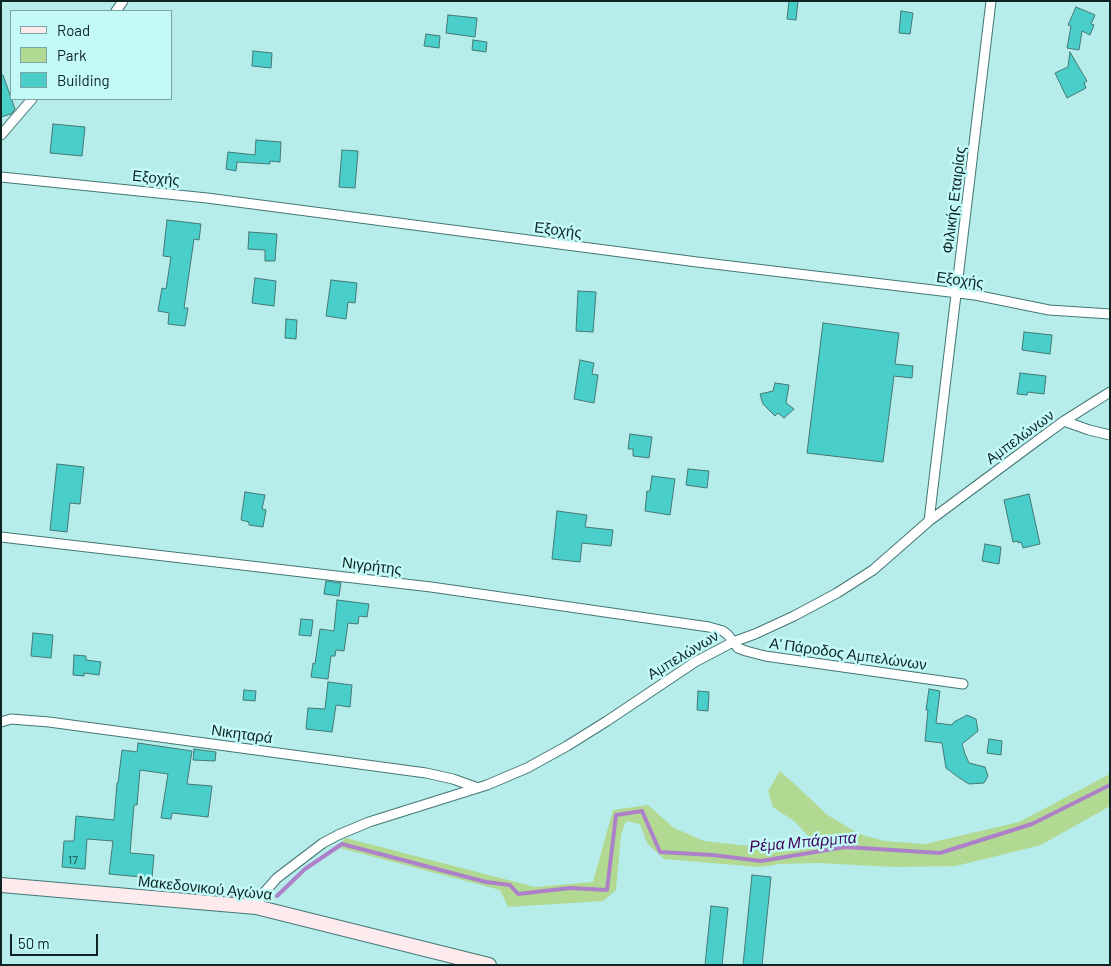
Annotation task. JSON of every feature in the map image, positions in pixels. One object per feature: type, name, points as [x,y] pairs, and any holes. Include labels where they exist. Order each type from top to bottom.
[{"type":"main road","name":"Μακεδονικού Αγώνα","points":[[1,885],[256,907],[465,962],[489,965]]},
{"type":"street","name":"Φιλικής Εταιρίας","points":[[929,521],[991,1]]},
{"type":"street","points":[[1,135],[31,100]]},
{"type":"street","name":"Εξοχής","points":[[1,177],[199,197],[697,262],[957,293],[1049,310],[1110,314]]},
{"type":"street","name":"Αμπελώνων","points":[[256,907],[262,895],[277,878],[322,843],[369,822],[478,788],[527,768],[607,721],[695,662],[733,642],[794,616],[873,570],[929,521],[1064,421],[1110,392]]},
{"type":"street","points":[[1064,421],[1089,430],[1110,434]]},
{"type":"street","name":"Νιγρήτης","points":[[1,537],[431,587],[709,627],[723,631],[733,642]]},
{"type":"street","name":"Α' Πάροδος Αμπελώνων","points":[[733,642],[738,648],[746,652],[765,656],[963,684]]},
{"type":"street","name":"Νικηταρά","points":[[1,722],[11,719],[49,722],[426,773],[453,779],[478,788]]},
{"type":"green space","points":[[780,771],[826,814],[859,834],[884,841],[925,844],[1019,822],[1110,774],[1110,806],[1041,845],[956,866],[895,867],[818,863],[780,864],[759,867],[664,859],[647,843],[640,824],[626,821],[621,835],[616,890],[603,901],[508,907],[500,890],[336,847],[346,838],[535,887],[593,882],[613,810],[648,805],[674,828],[704,841],[776,849],[815,843],[794,821],[773,807],[768,791]]},
{"type":"building","points":[[789,1],[798,1],[796,20],[787,19]]},
{"type":"building","points":[[1076,7],[1095,15],[1091,24],[1094,25],[1090,35],[1082,31],[1079,50],[1067,48],[1071,26],[1068,25]]},
{"type":"building","points":[[901,11],[913,13],[910,34],[899,33]]},
{"type":"building","points":[[448,15],[477,18],[475,37],[446,33]]},
{"type":"building","points":[[426,34],[440,36],[439,48],[424,46]]},
{"type":"building","points":[[473,40],[487,42],[486,52],[472,50]]},
{"type":"building","points":[[253,51],[272,53],[271,68],[252,66]]},
{"type":"building","points":[[1070,52],[1087,81],[1084,83],[1086,88],[1067,98],[1055,73],[1068,67]]},
{"type":"building","points":[[1,75],[3,75],[10,100],[12,100],[15,109],[11,114],[1,117]]},
{"type":"building","points":[[53,124],[85,127],[82,156],[50,153]]},
{"type":"building","points":[[256,140],[281,142],[280,162],[270,161],[270,164],[237,162],[236,171],[226,169],[228,152],[255,155]]},
{"type":"building","points":[[342,150],[358,151],[355,188],[339,187]]},
{"type":"building","points":[[167,220],[201,224],[199,240],[194,239],[184,308],[188,308],[185,326],[168,324],[169,313],[158,311],[162,288],[166,289],[171,257],[163,256]]},
{"type":"building","points":[[249,232],[277,234],[275,261],[265,261],[265,250],[248,249]]},
{"type":"building","points":[[255,278],[276,281],[274,306],[252,303]]},
{"type":"building","points":[[331,280],[357,283],[355,303],[348,302],[346,319],[326,316]]},
{"type":"building","points":[[578,291],[596,292],[593,332],[576,331]]},
{"type":"building","points":[[286,319],[297,320],[296,339],[285,338]]},
{"type":"building","points":[[823,323],[899,333],[895,364],[913,366],[912,378],[894,376],[883,462],[807,453]]},
{"type":"building","points":[[1024,332],[1052,335],[1050,354],[1022,350]]},
{"type":"building","points":[[580,360],[594,363],[592,374],[598,375],[594,403],[574,399]]},
{"type":"building","points":[[1020,373],[1046,376],[1044,394],[1028,392],[1027,395],[1017,394]]},
{"type":"building","points":[[775,383],[789,385],[786,403],[794,409],[784,418],[778,413],[775,416],[763,404],[760,394],[773,391]]},
{"type":"building","points":[[630,434],[652,437],[649,458],[633,456],[633,449],[628,449]]},
{"type":"building","points":[[57,464],[84,467],[80,504],[70,503],[67,532],[50,530]]},
{"type":"building","points":[[688,469],[709,471],[707,488],[686,485]]},
{"type":"building","points":[[652,476],[675,479],[670,515],[645,511],[647,491],[650,491]]},
{"type":"building","points":[[245,492],[265,495],[262,509],[266,510],[263,527],[249,525],[249,522],[241,520]]},
{"type":"building","points":[[1029,494],[1040,544],[1023,548],[1021,542],[1013,542],[1004,500]]},
{"type":"building","points":[[557,511],[587,515],[585,527],[613,530],[611,546],[582,543],[580,562],[552,559]]},
{"type":"building","points":[[985,544],[1001,547],[999,564],[982,561]]},
{"type":"building","points":[[326,581],[341,583],[339,596],[324,594]]},
{"type":"building","points":[[337,600],[369,604],[367,617],[359,616],[358,624],[348,623],[344,651],[336,650],[335,656],[331,656],[328,679],[311,677],[313,663],[315,664],[320,629],[334,631]]},
{"type":"building","points":[[301,619],[313,620],[311,636],[299,635]]},
{"type":"building","points":[[33,633],[53,635],[51,658],[31,656]]},
{"type":"building","points":[[74,655],[86,656],[86,660],[101,662],[99,675],[84,673],[84,676],[73,675]]},
{"type":"building","points":[[328,682],[352,685],[350,707],[336,705],[332,732],[306,729],[308,708],[325,709]]},
{"type":"building","points":[[929,689],[940,691],[936,723],[952,725],[967,715],[976,719],[978,731],[962,744],[969,763],[985,767],[988,776],[984,783],[969,784],[958,777],[946,768],[942,743],[925,741]]},
{"type":"building","points":[[244,690],[256,691],[255,701],[243,700]]},
{"type":"building","points":[[698,691],[709,692],[708,711],[697,710]]},
{"type":"building","points":[[989,739],[1002,741],[1001,755],[987,753]]},
{"type":"building","points":[[138,743],[192,751],[187,784],[212,786],[208,817],[172,813],[171,819],[161,818],[168,774],[140,770],[137,805],[134,805],[130,853],[154,855],[152,878],[109,874],[113,841],[87,839],[85,869],[62,867],[64,841],[74,841],[76,816],[114,820],[122,750],[137,752]]},
{"type":"building","points":[[194,749],[216,752],[215,761],[193,760]]},
{"type":"building","points":[[752,875],[771,877],[762,965],[743,965]]},
{"type":"building","points":[[711,906],[728,908],[722,965],[705,965]]},
{"type":"waterway","name":"Ρέμα Μπάρμπα","points":[[277,896],[305,869],[342,844],[486,882],[510,885],[518,894],[570,888],[607,890],[616,815],[642,811],[660,852],[713,855],[761,861],[845,847],[940,853],[1032,824],[1110,785]]},
{"type":"waterway","name":"Ρέμα Μπάρμπα","points":[[195,892],[242,897],[253,896]]}]
